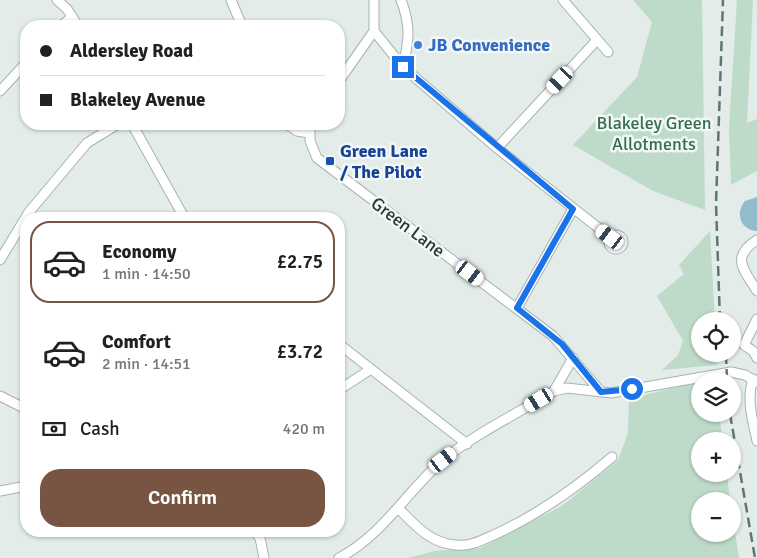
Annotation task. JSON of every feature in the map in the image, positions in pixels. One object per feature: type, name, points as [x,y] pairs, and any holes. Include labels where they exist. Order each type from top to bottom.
[{"type":"street","points":[[57,0],[74,20]]},
{"type":"street","points":[[231,0],[239,20]]},
{"type":"street","points":[[345,72],[374,31],[375,0]]},
{"type":"street","points":[[401,0],[407,15],[410,38],[403,67]]},
{"type":"street","points":[[563,0],[608,52]]},
{"type":"street","points":[[68,20],[72,16]]},
{"type":"street","points":[[374,31],[403,67],[498,148],[610,237]]},
{"type":"street","points":[[498,148],[597,40]]},
{"type":"street","points":[[0,91],[20,69]]},
{"type":"street","points":[[29,212],[87,143],[108,130]]},
{"type":"street","points":[[135,130],[182,212]]},
{"type":"street","name":"Green Lane","points":[[309,130],[310,141],[318,158],[328,167],[553,336],[601,392]]},
{"type":"street","points":[[517,308],[573,209]]},
{"type":"street","points":[[0,260],[20,227]]},
{"type":"street","points":[[757,240],[747,247],[741,257],[742,266],[757,291]]},
{"type":"street","points":[[757,319],[744,345],[753,350],[757,358]]},
{"type":"street","points":[[345,349],[467,444]]},
{"type":"street","points":[[554,391],[573,358]]},
{"type":"street","points":[[345,386],[371,369]]},
{"type":"street","points":[[339,558],[358,546],[399,509],[443,460],[554,391],[567,388],[601,392],[622,391],[736,372],[755,381],[750,389],[750,402],[757,441]]},
{"type":"street","points":[[0,396],[20,406]]},
{"type":"street","points":[[399,509],[422,532],[438,541],[454,545],[471,545],[546,508],[576,488],[612,456]]},
{"type":"street","points":[[0,491],[20,487]]},
{"type":"street","points":[[259,537],[264,558]]},
{"type":"green space","name":"Blakeley Green Allotments","points":[[633,0],[702,0],[705,210],[653,191],[573,145],[637,77],[652,22]]},
{"type":"green space","points":[[737,0],[753,0],[747,123],[757,119],[757,171],[731,185],[729,128]]},
{"type":"green space","points":[[710,231],[714,312],[691,312],[691,362],[717,362],[717,365],[662,370],[678,355],[683,341],[657,296],[684,274],[679,265]]},
{"type":"green space","points":[[691,383],[691,422],[720,422],[722,432],[691,432],[691,482],[728,482],[729,492],[691,492],[691,542],[737,542],[739,558],[408,558],[435,551],[480,548],[562,506],[618,460],[628,433],[629,399]]},
{"type":"water","points":[[757,197],[757,231],[747,228],[743,224],[740,211],[745,201]]},
{"type":"railway","points":[[720,312],[716,204],[723,0]]},
{"type":"railway","points":[[726,362],[727,372]]},
{"type":"railway","points":[[731,422],[755,558]]},
{"type":"place","name":"JB Convenience","points":[[418,45]]},
{"type":"place","name":"Green Lane / The Pilot","points":[[330,161]]},
{"type":"route","points":[[403,67],[573,209],[517,308],[562,344],[601,392],[611,393],[632,389]]}]
